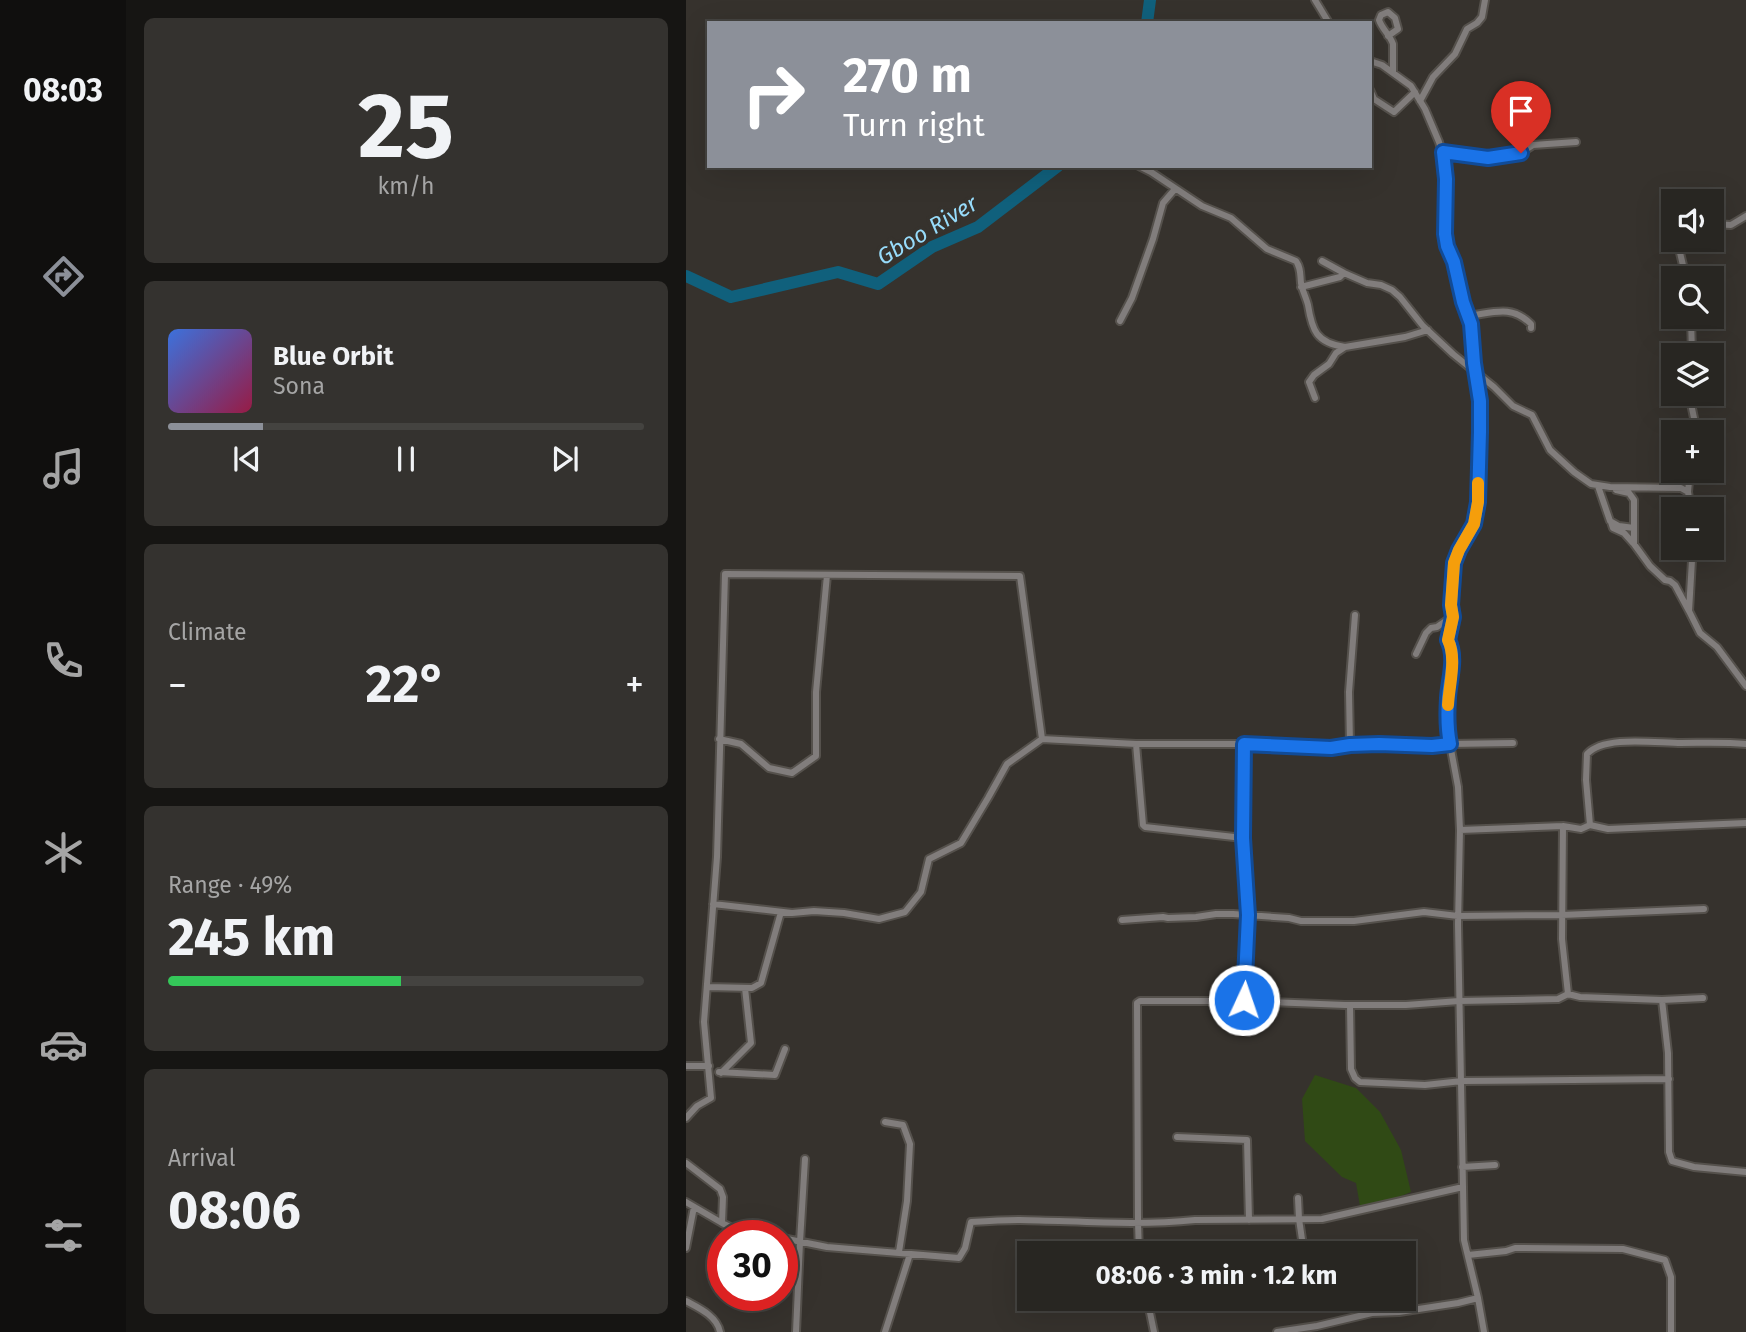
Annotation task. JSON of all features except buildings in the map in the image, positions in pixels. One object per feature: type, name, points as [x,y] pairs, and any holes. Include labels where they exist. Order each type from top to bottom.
[{"type":"street","points":[[1315,0],[1328,21]]},
{"type":"street","points":[[1420,101],[1433,77],[1455,54],[1467,29],[1482,17],[1485,0]]},
{"type":"street","points":[[1388,36],[1393,44],[1393,73]]},
{"type":"street","points":[[1372,64],[1382,65],[1411,86],[1443,152],[1446,179],[1445,234],[1471,324],[1480,401],[1478,502],[1474,524],[1454,563],[1451,605],[1453,617],[1448,640],[1452,665],[1448,706],[1450,744],[1458,787],[1460,830],[1458,916],[1464,1240],[1483,1332]]},
{"type":"street","points":[[1372,94],[1374,99],[1394,112],[1415,92]]},
{"type":"street","points":[[1443,152],[1488,158],[1521,153],[1533,145],[1576,142]]},
{"type":"street","points":[[1143,168],[1202,206],[1231,218],[1266,249],[1296,261],[1311,323],[1319,338],[1345,347],[1428,331]]},
{"type":"street","points":[[1119,321],[1141,274],[1163,203],[1175,189]]},
{"type":"street","points":[[1724,225],[1731,225],[1746,216]]},
{"type":"street","points":[[1322,261],[1367,283],[1392,290],[1428,331],[1476,374],[1513,406],[1532,415],[1550,450],[1556,456],[1591,484],[1629,493],[1633,497],[1635,512],[1634,544]]},
{"type":"street","points":[[1301,286],[1340,278],[1343,273]]},
{"type":"street","points":[[1468,316],[1505,311],[1516,313],[1531,324],[1531,328]]},
{"type":"street","points":[[1315,398],[1309,382],[1345,347]]},
{"type":"street","points":[[1688,483],[1689,497]]},
{"type":"street","points":[[1598,486],[1613,528],[1624,533],[1650,566],[1675,585],[1700,633],[1717,648],[1746,686]]},
{"type":"street","points":[[1610,488],[1681,488],[1688,492]]},
{"type":"street","points":[[1610,520],[1619,526],[1634,528]]},
{"type":"street","points":[[1689,611],[1692,560]]},
{"type":"street","points":[[686,1118],[697,1106],[711,1098],[704,1022],[717,857],[725,574],[1020,576],[1041,739]]},
{"type":"street","points":[[719,739],[741,744],[769,768],[792,773],[816,756],[816,692],[827,575]]},
{"type":"street","points":[[1350,745],[1349,692],[1355,615]]},
{"type":"street","points":[[1416,654],[1426,633],[1453,617]]},
{"type":"street","points":[[713,904],[792,913],[844,913],[879,919],[905,912],[921,892],[929,859],[961,843],[1007,764],[1041,739],[1331,748],[1350,745],[1513,743]]},
{"type":"street","points":[[1590,825],[1587,754],[1593,748],[1634,741],[1746,744]]},
{"type":"street","points":[[1136,744],[1145,827],[1243,838]]},
{"type":"street","points":[[1244,744],[1243,838],[1248,915],[1244,1000]]},
{"type":"street","points":[[1460,830],[1563,826],[1580,829],[1590,825],[1608,829],[1746,823]]},
{"type":"street","points":[[1563,826],[1562,939],[1568,994]]},
{"type":"street","points":[[1122,920],[1216,914],[1301,921],[1354,921],[1423,912],[1458,916],[1562,915],[1704,909]]},
{"type":"street","points":[[707,987],[752,988],[761,983],[782,912]]},
{"type":"street","points":[[721,1073],[751,1043],[745,988]]},
{"type":"street","points":[[1139,1241],[1137,1003],[1140,1001],[1244,1000],[1406,1005],[1558,999],[1568,994],[1580,997],[1703,998]]},
{"type":"street","points":[[1662,999],[1668,1053],[1669,1152],[1672,1161],[1694,1167],[1746,1172]]},
{"type":"street","points":[[1350,1005],[1350,1069],[1360,1082],[1425,1085],[1462,1081],[1668,1079]]},
{"type":"street","points":[[686,1066],[721,1073],[775,1075],[785,1049]]},
{"type":"street","points":[[886,1122],[903,1125],[910,1144],[907,1202],[899,1252]]},
{"type":"street","points":[[1177,1138],[1247,1140],[1249,1220]]},
{"type":"street","points":[[796,1332],[805,1159]]},
{"type":"street","points":[[686,1163],[720,1189],[723,1197],[722,1220]]},
{"type":"street","points":[[1462,1167],[1495,1166]]},
{"type":"street","points":[[800,1242],[827,1247],[960,1258],[971,1222],[1322,1219],[1463,1186]]},
{"type":"street","points":[[1298,1198],[1302,1241]]},
{"type":"street","points":[[686,1202],[716,1220]]},
{"type":"street","points":[[686,1248],[694,1208]]},
{"type":"street","points":[[1468,1255],[1515,1248],[1595,1248],[1623,1249],[1665,1260],[1671,1277],[1671,1332]]},
{"type":"street","points":[[885,1332],[910,1254]]},
{"type":"street","points":[[1277,1332],[1314,1329],[1372,1313],[1399,1312],[1478,1298]]},
{"type":"street","points":[[686,1301],[706,1313],[719,1327],[720,1332]]},
{"type":"street","points":[[1150,1311],[1154,1332]]},
{"type":"green space","points":[[1315,1075],[1356,1088],[1380,1112],[1401,1150],[1411,1192],[1391,1200],[1360,1206],[1356,1183],[1342,1177],[1305,1141],[1302,1099]]},
{"type":"waterway","name":"Gboo River","points":[[1147,21],[1150,0]]},
{"type":"waterway","name":"Gboo River","points":[[686,276],[731,297],[838,272],[878,284],[932,247],[978,227],[1055,168]]},
{"type":"slow traffic","points":[[1448,705],[1452,665],[1448,640],[1453,617],[1452,574],[1455,558],[1474,524],[1478,483]]},
{"type":"route","points":[[1244,1000],[1248,915],[1243,838],[1244,744],[1331,748],[1379,744],[1450,744],[1448,695],[1452,665],[1448,640],[1453,617],[1452,574],[1455,558],[1474,524],[1478,502],[1480,401],[1471,324],[1445,234],[1446,179],[1443,152],[1488,158],[1521,153]]}]
